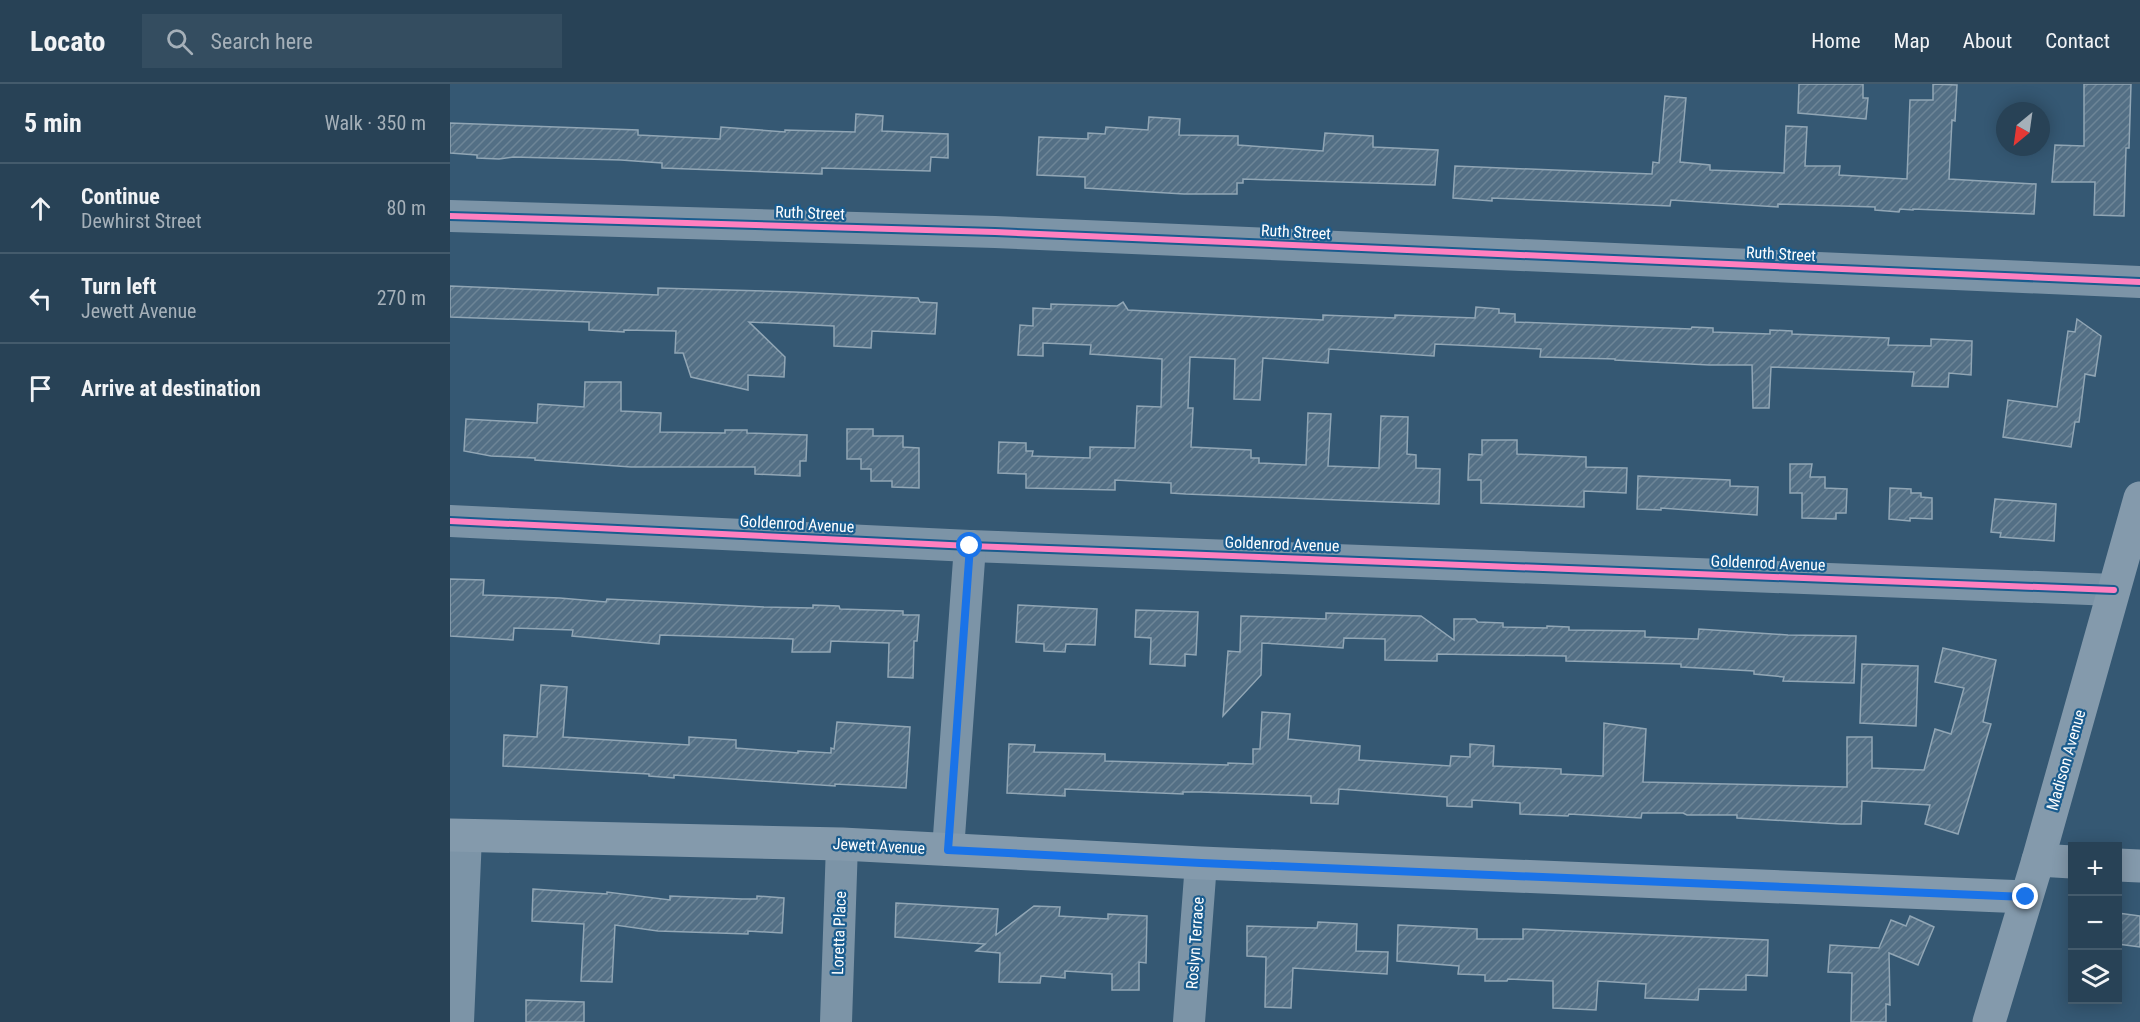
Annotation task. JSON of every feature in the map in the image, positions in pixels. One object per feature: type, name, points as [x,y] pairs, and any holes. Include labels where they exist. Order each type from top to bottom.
[{"type":"main road","name":"Madison Avenue","points":[[1989,1022],[2038,860],[2114,590],[2131,559],[2140,498]]},
{"type":"main road","name":"Jewett Avenue","points":[[458,836],[842,844],[1201,863],[2026,897]]},
{"type":"main road","points":[[2038,860],[2068,862]]},
{"type":"main road","points":[[2122,865],[2140,866]]},
{"type":"street","name":"Ruth Street","points":[[450,216],[995,232],[2140,282]]},
{"type":"street","name":"Goldenrod Avenue","points":[[450,520],[970,546],[2114,590]]},
{"type":"street","points":[[948,850],[970,546]]},
{"type":"street","points":[[458,836],[458,1022]]},
{"type":"street","name":"Loretta Place","points":[[836,1022],[842,844]]},
{"type":"street","name":"Roslyn Terrace","points":[[1189,1022],[1201,863]]},
{"type":"building","points":[[1799,84],[1863,84],[1863,98],[1868,98],[1866,119],[1798,113]]},
{"type":"building","points":[[1933,84],[1957,85],[1955,121],[1952,120],[1949,179],[2036,184],[2034,214],[1913,209],[1900,209],[1899,212],[1875,210],[1875,207],[1778,204],[1778,207],[1671,200],[1670,206],[1453,198],[1455,166],[1652,174],[1653,162],[1659,163],[1665,96],[1686,98],[1680,162],[1710,165],[1710,170],[1784,173],[1786,126],[1807,127],[1805,166],[1840,166],[1839,175],[1907,179],[1910,100],[1933,100]]},
{"type":"building","points":[[2084,84],[2131,84],[2124,216],[2094,215],[2095,182],[2052,182],[2055,145],[2084,146]]},
{"type":"building","points":[[856,114],[883,116],[882,131],[948,134],[948,158],[931,157],[930,171],[822,168],[822,174],[662,168],[662,163],[621,160],[477,158],[477,155],[450,153],[450,123],[638,130],[638,135],[720,139],[721,127],[785,132],[785,130],[855,132]]},
{"type":"building","points":[[1149,117],[1180,119],[1179,135],[1238,136],[1238,145],[1323,151],[1325,133],[1373,136],[1373,147],[1438,150],[1435,185],[1243,179],[1243,183],[1237,183],[1237,194],[1184,194],[1085,188],[1085,177],[1037,175],[1039,137],[1088,139],[1088,133],[1105,134],[1106,127],[1148,130]]},
{"type":"building","points":[[450,286],[658,295],[658,288],[918,298],[920,302],[937,303],[935,334],[872,331],[871,348],[834,346],[834,326],[749,322],[785,357],[784,377],[748,375],[748,390],[691,377],[683,353],[675,353],[676,331],[589,330],[589,322],[450,317]]},
{"type":"building","points":[[1123,302],[1128,310],[1323,320],[1323,315],[1475,318],[1476,307],[1499,309],[1499,313],[1515,314],[1515,322],[1691,329],[1692,327],[1713,328],[1713,332],[1770,334],[1770,330],[1792,331],[1792,334],[1889,338],[1888,345],[1931,346],[1931,339],[1972,341],[1971,375],[1949,373],[1948,387],[1912,386],[1914,372],[1771,367],[1769,408],[1753,408],[1752,365],[1540,357],[1541,349],[1435,344],[1434,356],[1329,349],[1328,363],[1263,358],[1260,400],[1234,399],[1235,359],[1190,357],[1188,408],[1193,408],[1191,447],[1251,450],[1251,458],[1259,458],[1259,463],[1306,465],[1308,413],[1331,414],[1328,466],[1379,468],[1381,416],[1408,417],[1407,454],[1416,455],[1416,468],[1440,469],[1439,504],[1171,493],[1171,483],[1115,480],[1115,490],[1026,488],[1026,474],[998,473],[999,442],[1026,443],[1026,451],[1033,451],[1032,456],[1090,458],[1090,447],[1135,448],[1137,406],[1161,407],[1162,359],[1090,354],[1091,345],[1043,343],[1043,356],[1018,355],[1020,325],[1033,326],[1033,308],[1051,309],[1051,304],[1117,306]]},
{"type":"building","points":[[2077,319],[2101,336],[2095,376],[2085,374],[2079,422],[2075,422],[2071,447],[2003,437],[2008,400],[2057,407],[2068,331],[2075,332]]},
{"type":"building","points":[[585,382],[621,382],[621,411],[661,413],[660,432],[725,433],[725,430],[747,430],[747,433],[807,435],[806,461],[800,461],[800,476],[755,474],[755,467],[631,467],[491,456],[464,451],[466,419],[537,423],[538,404],[584,407]]},
{"type":"building","points":[[847,429],[873,429],[873,436],[903,436],[903,447],[919,448],[919,488],[892,487],[892,481],[871,481],[871,469],[861,469],[861,459],[847,459]]},
{"type":"building","points":[[1482,440],[1517,440],[1517,454],[1586,457],[1586,467],[1627,468],[1626,493],[1584,491],[1584,507],[1481,503],[1481,480],[1468,480],[1469,454],[1482,455]]},
{"type":"building","points":[[1790,464],[1812,464],[1810,477],[1825,477],[1825,488],[1847,489],[1846,513],[1836,513],[1836,519],[1802,518],[1802,493],[1790,493]]},
{"type":"building","points":[[1638,476],[1730,480],[1730,486],[1758,487],[1757,515],[1661,508],[1661,510],[1637,509]]},
{"type":"building","points":[[1890,488],[1911,489],[1911,493],[1921,493],[1921,497],[1932,498],[1932,519],[1910,518],[1910,521],[1889,519]]},
{"type":"building","points":[[1995,499],[2056,504],[2054,541],[2000,537],[2001,533],[1991,532]]},
{"type":"building","points":[[450,579],[484,580],[483,595],[764,607],[813,608],[813,605],[839,606],[840,609],[903,611],[903,615],[919,615],[917,641],[914,641],[913,678],[888,677],[889,643],[831,641],[830,652],[792,652],[793,639],[660,635],[659,644],[572,636],[573,630],[514,628],[513,640],[450,636]]},
{"type":"building","points":[[1018,605],[1097,609],[1095,645],[1066,644],[1065,652],[1044,651],[1044,644],[1016,642]]},
{"type":"building","points":[[1136,610],[1198,612],[1196,655],[1185,654],[1185,666],[1150,664],[1151,638],[1135,637]]},
{"type":"building","points":[[1326,613],[1421,616],[1454,640],[1454,619],[1503,623],[1503,627],[1547,628],[1547,626],[1569,627],[1569,630],[1645,631],[1645,637],[1698,639],[1699,629],[1788,635],[1856,636],[1854,683],[1783,681],[1784,677],[1754,674],[1754,671],[1681,667],[1681,664],[1566,661],[1566,656],[1437,654],[1437,661],[1385,660],[1385,639],[1344,638],[1343,648],[1262,643],[1261,675],[1223,716],[1228,651],[1240,652],[1241,616],[1326,619]]},
{"type":"building","points":[[1943,648],[1996,660],[1983,722],[1991,724],[1958,834],[1925,824],[1930,805],[1862,801],[1861,824],[1841,824],[1683,813],[1642,813],[1641,818],[1520,814],[1520,803],[1472,800],[1472,807],[1447,806],[1447,797],[1339,789],[1338,804],[1311,803],[1311,796],[1200,792],[1183,792],[1183,794],[1065,789],[1065,796],[1007,793],[1009,744],[1035,745],[1034,752],[1105,754],[1105,761],[1253,764],[1253,749],[1260,749],[1262,712],[1290,714],[1288,739],[1360,746],[1359,760],[1450,766],[1451,756],[1470,757],[1470,744],[1494,746],[1493,766],[1561,769],[1561,774],[1603,776],[1604,723],[1646,729],[1643,782],[1847,787],[1847,737],[1872,737],[1872,768],[1924,770],[1935,729],[1951,734],[1964,688],[1935,682]]},
{"type":"building","points":[[1862,664],[1918,666],[1916,726],[1860,723]]},
{"type":"building","points":[[541,685],[567,687],[563,737],[689,745],[689,737],[736,740],[736,748],[831,753],[831,748],[834,749],[837,722],[910,727],[906,788],[835,784],[835,786],[674,775],[674,778],[649,776],[649,774],[503,766],[504,735],[537,737]]},
{"type":"building","points":[[533,889],[607,894],[607,892],[670,900],[670,896],[784,898],[782,933],[658,931],[615,925],[612,982],[581,981],[584,924],[532,921]]},
{"type":"building","points":[[896,903],[998,909],[996,935],[1034,906],[1060,907],[1059,916],[1108,919],[1108,914],[1147,916],[1146,963],[1139,962],[1139,990],[1112,990],[1112,974],[1065,971],[1065,978],[1041,976],[1040,983],[999,982],[1000,953],[976,951],[985,944],[895,937]]},
{"type":"building","points":[[2122,914],[2140,916],[2140,947],[2122,945]]},
{"type":"building","points":[[1910,916],[1934,927],[1918,965],[1889,953],[1890,1005],[1886,1004],[1886,1022],[1851,1022],[1852,973],[1828,972],[1830,945],[1879,948],[1891,920],[1906,926]]},
{"type":"building","points":[[1318,922],[1357,924],[1356,951],[1388,952],[1387,974],[1293,968],[1291,1008],[1265,1007],[1266,957],[1247,956],[1247,926],[1317,928]]},
{"type":"building","points":[[1398,925],[1477,929],[1477,939],[1523,939],[1523,929],[1768,940],[1767,976],[1746,975],[1746,990],[1699,989],[1698,1000],[1645,998],[1646,984],[1598,981],[1596,1010],[1553,1008],[1553,981],[1508,979],[1507,981],[1485,981],[1485,975],[1458,974],[1459,966],[1397,961]]},
{"type":"building","points":[[526,1000],[584,1002],[584,1022],[526,1022]]},
{"type":"cycle path","points":[[450,216],[995,232],[2140,282]]},
{"type":"cycle path","points":[[450,521],[970,546],[2114,590]]},
{"type":"route","points":[[970,546],[948,850],[1201,863],[2026,897]]}]
